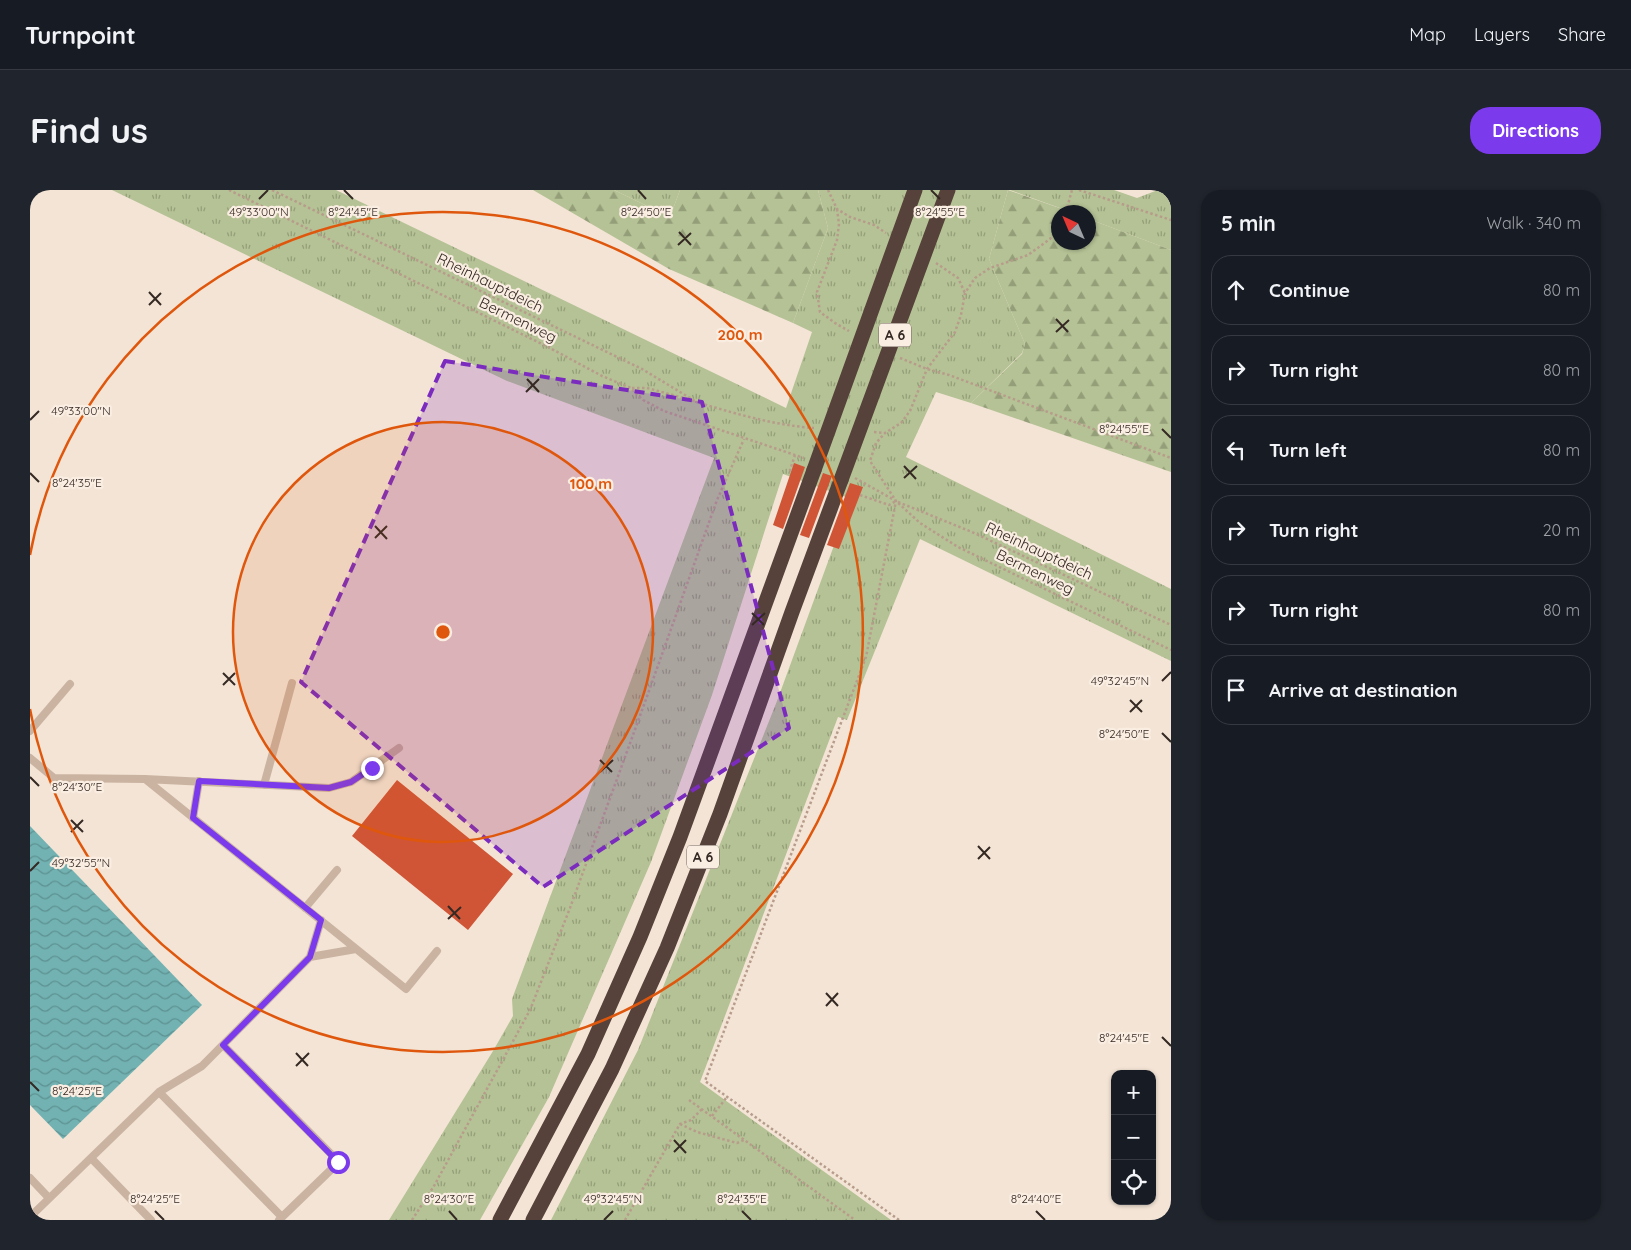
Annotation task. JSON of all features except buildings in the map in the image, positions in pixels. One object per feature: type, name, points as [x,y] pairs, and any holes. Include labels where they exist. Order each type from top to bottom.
[{"type":"highway","name":"A 6","points":[[500,1220],[588,1054],[640,937],[680,837],[915,190]]},
{"type":"highway","name":"A 6","points":[[533,1220],[612,1069],[667,948],[720,814],[792,612],[948,190]]},
{"type":"lane","points":[[264,784],[292,683]]},
{"type":"lane","points":[[30,731],[70,684]]},
{"type":"lane","points":[[30,758],[54,778],[199,781],[329,788],[351,782],[399,748]]},
{"type":"lane","points":[[144,779],[406,988],[438,951]]},
{"type":"lane","points":[[193,818],[199,781]]},
{"type":"lane","points":[[305,908],[337,870]]},
{"type":"lane","points":[[30,1217],[160,1092],[202,1066],[310,957],[321,920]]},
{"type":"lane","points":[[310,957],[356,949]]},
{"type":"lane","points":[[160,1092],[280,1219],[338,1162],[223,1045]]},
{"type":"lane","points":[[91,1158],[151,1220]]},
{"type":"lane","points":[[30,1178],[49,1198]]},
{"type":"path","name":"Bermenweg","points":[[230,190],[548,347],[602,376],[631,388],[643,400],[664,411],[795,456],[800,456]]},
{"type":"path","name":"Rheinhauptdeich","points":[[272,190],[642,368],[695,401]]},
{"type":"path","points":[[828,190],[837,209],[839,224],[838,240],[817,292],[820,312],[835,324],[853,333]]},
{"type":"path","points":[[1068,205],[1072,190]]},
{"type":"path","points":[[1079,190],[1171,220]]},
{"type":"path","points":[[837,209],[850,217]]},
{"type":"path","points":[[927,369],[955,332],[961,315],[965,292],[975,278],[990,268],[1028,255],[1051,237]]},
{"type":"path","points":[[897,356],[927,369],[949,375],[1171,458]]},
{"type":"path","name":"Bermenweg","points":[[927,369],[910,411],[900,423],[885,433],[876,443],[870,461],[896,502],[920,523],[958,547],[1171,650]]},
{"type":"path","points":[[631,388],[647,388],[758,420],[790,427]]},
{"type":"path","points":[[412,1220],[434,1186],[530,1010],[587,861],[717,500],[744,439]]},
{"type":"path","points":[[791,471],[795,456]]},
{"type":"path","name":"Rheinhauptdeich","points":[[860,495],[889,505],[896,502],[972,532],[1171,625]]},
{"type":"path","points":[[896,502],[866,657],[705,1081],[899,1220]]},
{"type":"path","points":[[712,1116],[727,1097]]},
{"type":"path","points":[[690,1100],[855,1220]]},
{"type":"path","points":[[624,1220],[680,1124],[691,1120],[702,1109]]},
{"type":"path","points":[[680,1124],[697,1132],[737,1143],[744,1140]]},
{"type":"highlighted area","points":[[445,361],[702,402],[789,728],[543,887],[301,682]]},
{"type":"green space","points":[[112,190],[336,190],[786,408],[812,332],[793,323],[828,228],[818,190],[1008,190],[989,259],[1025,344],[1022,353],[971,403],[936,392],[906,457],[1171,589],[1171,661],[920,539],[847,720],[838,717],[700,1082],[891,1220],[551,1220],[638,1050],[777,701],[851,499],[783,474],[712,695],[651,862],[549,1097],[480,1220],[389,1220],[513,1016],[512,999],[714,458],[507,381]]},
{"type":"green space","points":[[533,190],[614,190],[670,217],[680,190],[818,190],[828,228],[793,323],[669,269]]},
{"type":"green space","points":[[614,190],[680,190],[670,217]]},
{"type":"green space","points":[[1008,190],[1051,205],[1051,250],[1096,250],[1096,222],[1171,250],[1171,472],[971,403],[1022,354],[1025,344],[989,259]]},
{"type":"green space","points":[[1010,190],[1114,190],[1137,198],[1158,190],[1171,190],[1171,250],[1096,222],[1096,205],[1052,205]]},
{"type":"water","points":[[30,826],[202,1005],[63,1139],[30,1105]]},
{"type":"route","points":[[338,1162],[223,1045],[310,957],[321,920],[193,818],[199,781],[329,788],[351,782],[372,768]]}]
